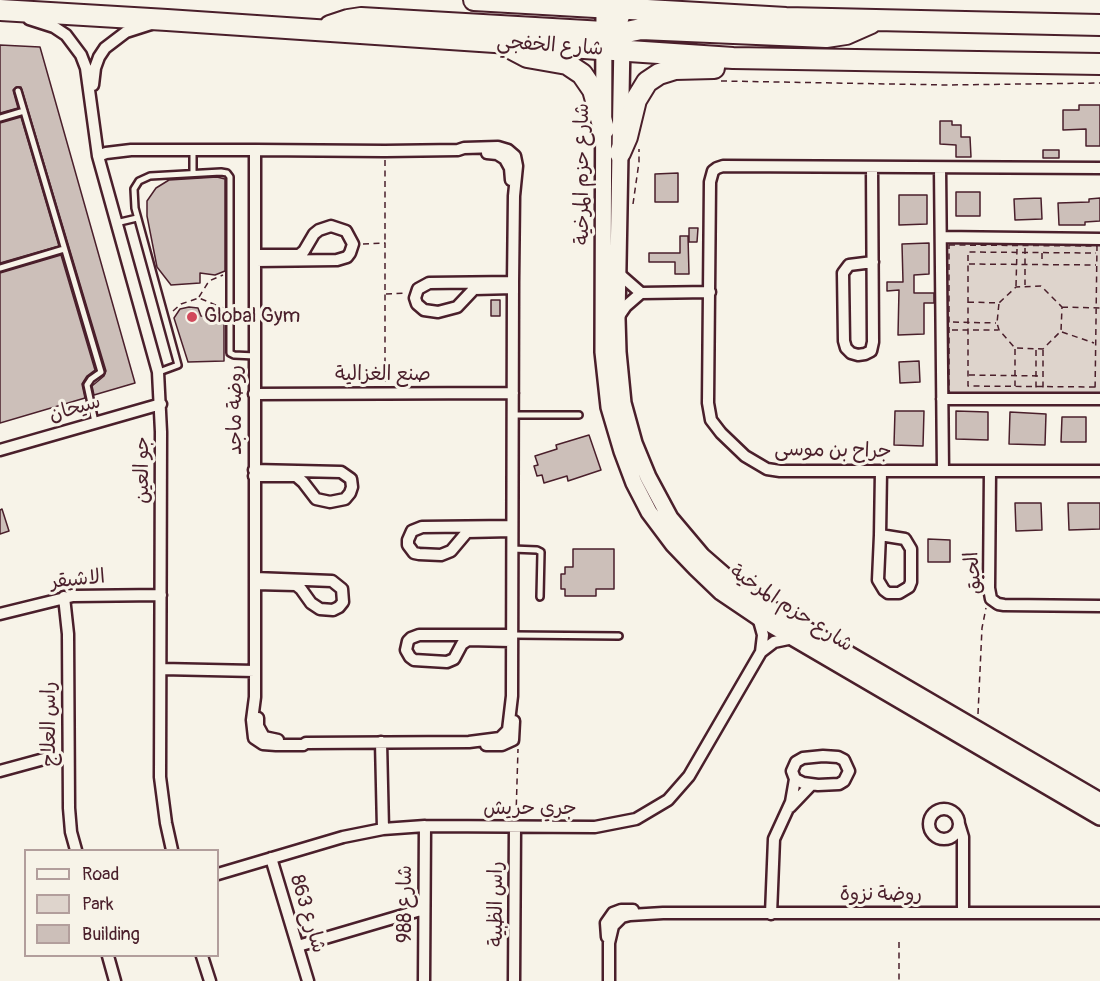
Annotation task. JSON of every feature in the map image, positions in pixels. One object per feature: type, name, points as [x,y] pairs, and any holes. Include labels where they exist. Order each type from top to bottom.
[{"type":"highway","name":"شارع الخفجي","points":[[474,0],[613,4],[705,13],[873,21],[1097,25]]},
{"type":"highway","points":[[674,0],[694,6],[705,13]]},
{"type":"highway","points":[[613,4],[616,24],[613,41]]},
{"type":"highway","name":"شارع الخفجي","points":[[0,11],[504,43],[613,41],[733,58],[1100,64]]},
{"type":"highway","points":[[322,30],[341,22],[361,18],[613,41],[641,29],[826,38],[856,31],[873,21]]},
{"type":"highway","points":[[504,43],[520,55],[567,64],[582,74],[593,90],[604,129]]},
{"type":"highway","points":[[620,153],[627,137],[636,100],[647,82],[675,69],[717,68],[733,58]]},
{"type":"street","name":"جو العين","points":[[0,11],[40,22],[66,35],[84,61],[98,156],[158,372],[161,404],[161,788],[172,849]]},
{"type":"street","name":"جو العين","points":[[91,97],[95,68],[105,48],[126,32],[166,20]]},
{"type":"street","name":"شارع حزم المرخية","points":[[613,41],[604,129],[603,352],[609,407],[634,483],[649,512],[673,544],[721,592],[793,638],[1100,817]]},
{"type":"street","name":"شارع حزم المرخية","points":[[613,41],[620,153],[617,319],[623,403],[634,443],[648,477],[670,518],[702,555],[733,583],[771,609],[1100,801]]},
{"type":"street","name":"روضة ماجد","points":[[98,156],[131,150],[458,150],[501,156],[510,168],[514,196],[512,696],[510,723],[506,734],[496,739],[469,742]]},
{"type":"street","name":"روضة ماجد","points":[[255,150],[255,697],[258,726],[264,736],[276,740],[304,740],[306,743],[469,742],[502,745],[513,740],[515,728],[514,698],[512,696]]},
{"type":"street","points":[[872,167],[873,262],[873,342],[871,351],[858,355],[851,353],[844,341],[843,273],[849,265],[873,262]]},
{"type":"street","name":"جراح بن موسى","points":[[1100,168],[717,168],[712,171],[710,182],[711,292],[708,403],[711,420],[721,433],[751,461],[767,469],[780,471],[1100,471]]},
{"type":"street","points":[[940,168],[943,471]]},
{"type":"street","points":[[331,226],[346,231],[353,244],[347,257],[337,260],[255,258],[299,255],[319,230],[331,226]]},
{"type":"street","points":[[940,237],[1100,239]]},
{"type":"street","points":[[308,244],[310,254],[316,260]]},
{"type":"street","points":[[617,272],[641,293]]},
{"type":"street","points":[[429,283],[513,285],[478,288],[471,291],[461,304],[452,310],[423,310],[417,304],[418,289],[429,283]]},
{"type":"street","points":[[453,283],[465,298]]},
{"type":"street","points":[[617,319],[626,306],[641,293],[711,292]]},
{"type":"street","name":"صنع الغزالية","points":[[254,394],[513,393]]},
{"type":"street","points":[[942,399],[1100,399]]},
{"type":"street","name":"سيحان","points":[[0,450],[161,404]]},
{"type":"street","points":[[307,488],[314,471]]},
{"type":"street","points":[[334,471],[348,475],[352,487],[345,499],[330,502],[316,499],[296,476],[254,473],[334,471]]},
{"type":"street","points":[[880,536],[905,539],[911,549],[911,582],[909,587],[899,594],[888,593],[878,580],[881,471]]},
{"type":"street","name":"الحبق","points":[[990,471],[989,588],[991,599],[1004,605],[1100,606]]},
{"type":"street","points":[[422,527],[512,529],[467,532],[451,551],[441,555],[419,555],[411,549],[408,540],[412,531],[422,527]]},
{"type":"street","points":[[446,527],[454,532],[459,540]]},
{"type":"street","points":[[306,597],[315,579]]},
{"type":"street","points":[[315,579],[332,581],[342,589],[343,602],[339,607],[326,610],[316,607],[296,585],[255,581],[315,579]]},
{"type":"street","name":"الاشيقر","points":[[0,614],[64,597],[161,594]]},
{"type":"street","name":"راس العلاج","points":[[64,597],[68,628],[69,819],[76,849]]},
{"type":"street","points":[[758,617],[763,635],[761,652]]},
{"type":"street","points":[[448,634],[511,638],[464,641],[454,659],[447,662],[414,660],[407,654],[406,645],[415,636],[448,634]]},
{"type":"street","points":[[448,634],[459,648]]},
{"type":"street","points":[[761,652],[774,642],[793,638]]},
{"type":"street","name":"جري حريش","points":[[219,874],[333,840],[383,829],[425,826],[595,827],[636,819],[662,805],[677,792],[689,776],[761,652]]},
{"type":"street","points":[[162,669],[255,671]]},
{"type":"street","points":[[381,742],[383,829]]},
{"type":"street","points":[[771,914],[774,839],[788,809],[795,779],[793,766],[803,758],[838,757],[847,765],[848,776],[839,784],[811,784],[795,779]]},
{"type":"street","points":[[0,771],[44,759],[68,758]]},
{"type":"street","points":[[788,809],[811,784]]},
{"type":"street","points":[[959,824],[953,836],[942,839],[932,834],[929,823],[930,817],[939,810],[955,814],[959,824],[963,837],[959,913]]},
{"type":"street","name":"شارع 988","points":[[424,981],[425,826]]},
{"type":"street","name":"راس الظبية","points":[[514,981],[515,827]]},
{"type":"street","points":[[953,836],[957,849],[959,913]]},
{"type":"street","name":"شارع 863","points":[[271,858],[308,981]]},
{"type":"street","points":[[298,946],[424,909]]},
{"type":"street","name":"روضة نزوة","points":[[609,981],[609,943],[613,926],[622,917],[663,913],[1100,913]]},
{"type":"street","points":[[108,957],[116,981]]},
{"type":"street","points":[[202,957],[210,981]]},
{"type":"lane","points":[[18,91],[101,372],[87,385],[95,422]]},
{"type":"lane","points":[[0,118],[24,111]]},
{"type":"lane","points":[[193,150],[193,174]]},
{"type":"lane","points":[[158,372],[178,365],[133,200],[134,189],[139,180],[150,176],[221,172],[230,177],[230,353],[255,356]]},
{"type":"lane","points":[[116,224],[137,218]]},
{"type":"lane","points":[[0,268],[64,249]]},
{"type":"lane","points":[[513,415],[579,415]]},
{"type":"lane","points":[[512,549],[541,552],[540,597]]},
{"type":"lane","points":[[511,638],[619,636]]},
{"type":"path","points":[[719,81],[948,85],[1100,83]]},
{"type":"path","points":[[632,207],[639,162],[639,146]]},
{"type":"path","points":[[385,151],[385,393]]},
{"type":"path","points":[[353,244],[385,243]]},
{"type":"path","points":[[950,245],[1024,245],[1097,246],[1098,308],[1095,394],[950,394],[950,245]]},
{"type":"path","points":[[1016,287],[1017,245]]},
{"type":"path","points":[[1024,245],[1025,286]]},
{"type":"path","points":[[1095,387],[968,386],[968,252],[1097,253]]},
{"type":"path","points":[[1042,253],[1042,264]]},
{"type":"path","points":[[968,264],[1097,265]]},
{"type":"path","points":[[199,298],[209,281],[230,274]]},
{"type":"path","points":[[1015,387],[1015,348],[999,330],[997,323],[999,303],[1016,287],[1041,286],[1062,307],[1098,308]]},
{"type":"path","points":[[385,294],[416,293]]},
{"type":"path","points":[[165,318],[181,304],[199,298],[230,312]]},
{"type":"path","points":[[968,302],[999,303]]},
{"type":"path","points":[[1015,348],[1043,349],[1061,331],[1062,307]]},
{"type":"path","points":[[950,322],[997,323]]},
{"type":"path","points":[[950,330],[999,330]]},
{"type":"path","points":[[1061,331],[1096,344]]},
{"type":"path","points":[[1036,349],[1036,394]]},
{"type":"path","points":[[1043,349],[1043,394]]},
{"type":"path","points":[[968,375],[1043,376]]},
{"type":"path","points":[[978,717],[982,628],[985,612],[991,599]]},
{"type":"path","points":[[513,740],[519,750],[515,827]]},
{"type":"path","points":[[899,942],[899,981]]},
{"type":"green space","points":[[945,242],[1100,242],[1100,397],[947,397]]},
{"type":"building","points":[[0,45],[40,47],[135,383],[94,395],[92,386],[104,376],[106,371],[21,87],[13,90],[18,108],[0,113]]},
{"type":"building","points":[[1079,105],[1100,105],[1100,146],[1086,146],[1086,129],[1063,130],[1063,110],[1079,110]]},
{"type":"building","points":[[21,117],[59,246],[0,263],[0,123]]},
{"type":"building","points":[[940,121],[952,121],[952,125],[961,125],[961,137],[970,137],[971,157],[956,157],[956,145],[940,144]]},
{"type":"building","points":[[1043,150],[1059,150],[1059,158],[1043,158]]},
{"type":"building","points":[[678,173],[678,202],[655,202],[655,174]]},
{"type":"building","points":[[217,177],[225,179],[225,271],[215,275],[200,273],[200,283],[171,285],[157,267],[147,216],[147,201],[156,188],[169,180]]},
{"type":"building","points":[[956,192],[980,192],[980,216],[956,216]]},
{"type":"building","points":[[899,195],[927,195],[927,224],[899,225]]},
{"type":"building","points":[[1041,198],[1042,219],[1015,220],[1014,199]]},
{"type":"building","points":[[1100,198],[1100,221],[1085,222],[1085,225],[1059,225],[1058,203],[1089,202],[1089,199]]},
{"type":"building","points":[[689,228],[698,228],[697,242],[689,242]]},
{"type":"building","points":[[680,236],[688,236],[689,274],[675,274],[675,262],[649,262],[649,253],[680,253]]},
{"type":"building","points":[[929,243],[929,274],[914,275],[914,293],[934,293],[934,303],[924,303],[924,334],[898,335],[899,290],[887,291],[887,282],[903,282],[902,244]]},
{"type":"building","points":[[61,255],[95,370],[82,384],[85,398],[0,423],[0,273]]},
{"type":"building","points":[[491,300],[500,300],[500,316],[491,316]]},
{"type":"building","points":[[198,308],[201,316],[224,318],[224,361],[188,362],[174,318],[180,309]]},
{"type":"building","points":[[919,361],[920,382],[900,383],[899,362]]},
{"type":"building","points":[[895,411],[924,411],[923,446],[894,445]]},
{"type":"building","points":[[956,411],[988,412],[988,440],[956,439]]},
{"type":"building","points":[[1010,412],[1046,414],[1045,445],[1009,444]]},
{"type":"building","points":[[1062,417],[1086,417],[1086,442],[1061,442]]},
{"type":"building","points":[[589,435],[601,470],[568,481],[567,476],[544,483],[542,475],[537,476],[534,466],[538,465],[535,456],[557,449],[556,445]]},
{"type":"building","points":[[1015,503],[1041,503],[1042,530],[1016,531]]},
{"type":"building","points":[[1068,503],[1100,503],[1100,529],[1069,530]]},
{"type":"building","points":[[2,509],[9,531],[0,534],[0,510]]},
{"type":"building","points":[[928,539],[950,540],[950,562],[928,562]]},
{"type":"building","points":[[573,549],[614,549],[614,589],[596,589],[596,596],[565,596],[565,589],[561,589],[561,574],[565,574],[565,567],[573,567]]},
{"type":"place","name":"Global Gym","points":[[192,317]]}]
